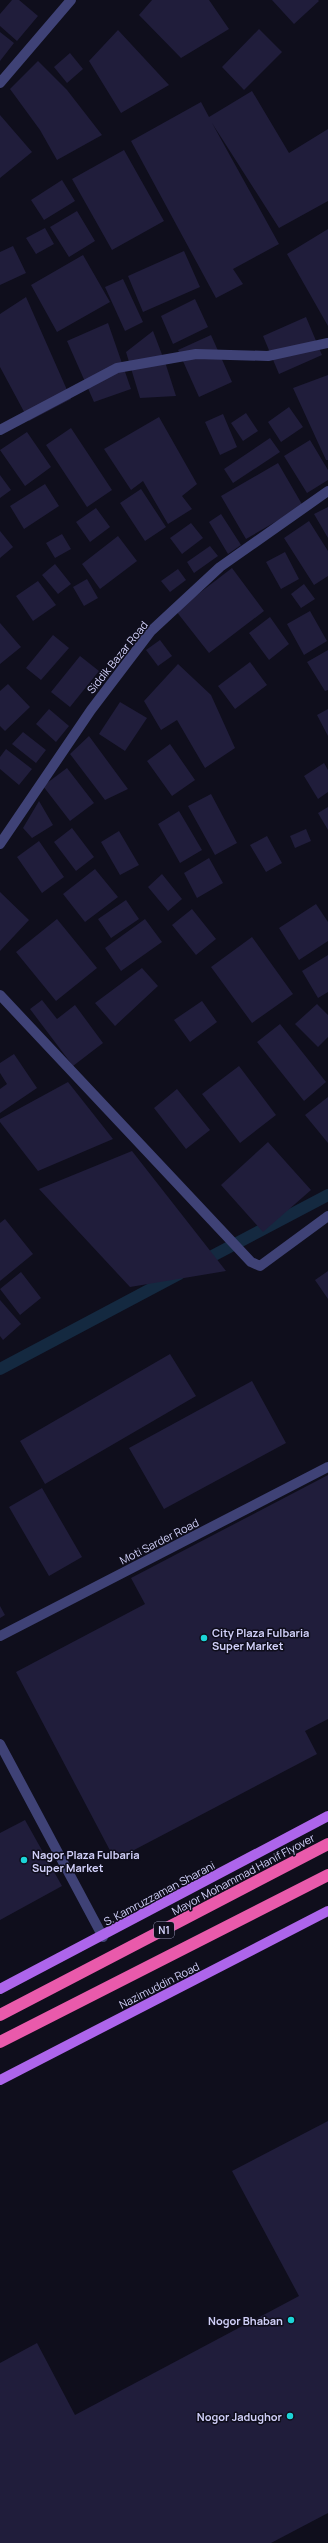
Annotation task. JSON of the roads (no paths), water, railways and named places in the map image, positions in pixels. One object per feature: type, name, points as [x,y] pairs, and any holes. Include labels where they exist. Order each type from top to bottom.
[{"type":"highway","name":"Mayor Mohammad Hanif Flyover","points":[[0,2015],[328,1844]]},
{"type":"highway","name":"N1","points":[[0,2042],[328,1875]]},
{"type":"main road","name":"S. Kamruzzaman Sharani","points":[[0,1989],[103,1937],[328,1816]]},
{"type":"main road","name":"Nazimuddin Road","points":[[0,2080],[328,1911]]},
{"type":"street","points":[[0,84],[71,0]]},
{"type":"street","points":[[0,430],[117,368],[196,354],[268,356],[328,343]]},
{"type":"street","name":"Siddik Bazar Road","points":[[0,844],[91,710],[152,631],[220,568],[328,491]]},
{"type":"street","points":[[0,995],[251,1262],[260,1266],[273,1258],[328,1216]]},
{"type":"street","name":"Moti Sarder Road","points":[[0,1636],[328,1467]]},
{"type":"street","points":[[0,1744],[103,1937]]},
{"type":"waterway","points":[[199,1263],[328,1195]]},
{"type":"waterway","points":[[0,1369],[179,1274]]},
{"type":"place","name":"City Plaza Fulbaria Super Market","points":[[204,1638]]},
{"type":"place","name":"Nagor Plaza Fulbaria Super Market","points":[[24,1860]]},
{"type":"place","name":"Nogor Bhaban","points":[[291,2320]]},
{"type":"place","name":"Nogor Jadughor","points":[[290,2416]]}]
